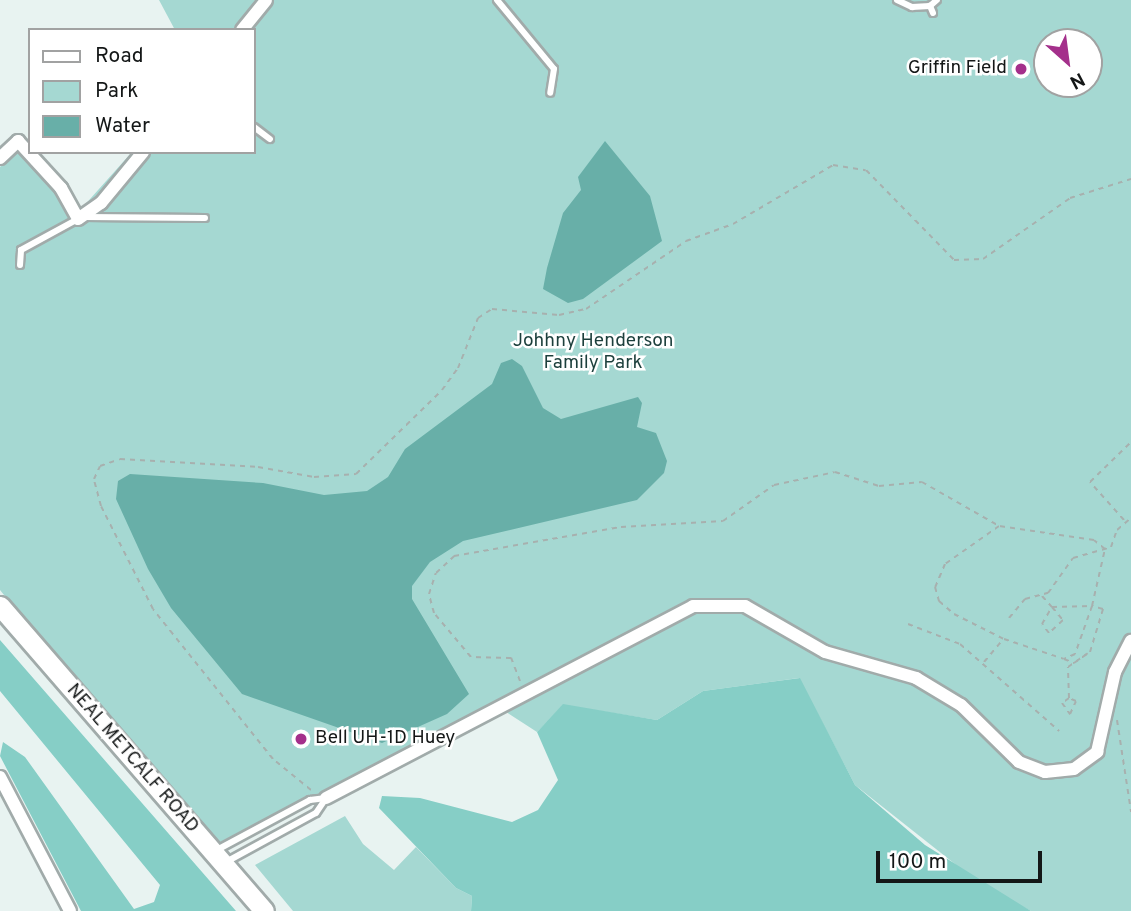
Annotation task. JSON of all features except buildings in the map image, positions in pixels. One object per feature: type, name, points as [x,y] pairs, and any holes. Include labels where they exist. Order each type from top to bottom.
[{"type":"main road","name":"NEAL METCALF ROAD","points":[[0,606],[264,911]]},
{"type":"street","points":[[244,28],[266,0]]},
{"type":"street","points":[[0,159],[18,141],[28,152]]},
{"type":"street","points":[[30,154],[61,188],[79,218],[101,204],[141,154]]},
{"type":"street","points":[[326,798],[681,610],[732,603],[769,617],[825,652],[891,669],[939,690],[1019,762],[1031,769],[1060,772],[1087,763],[1097,752],[1115,672],[1131,641]]},
{"type":"street","points":[[0,777],[70,911]]},
{"type":"lane","points":[[497,0],[554,69],[550,93]]},
{"type":"lane","points":[[897,0],[912,7],[932,9],[937,0]]},
{"type":"lane","points":[[256,128],[270,139]]},
{"type":"lane","points":[[20,265],[21,250],[79,218],[205,218]]},
{"type":"lane","points":[[218,858],[316,813],[326,798]]},
{"type":"lane","points":[[218,858],[310,800],[326,798]]},
{"type":"path","points":[[326,798],[272,760],[153,609],[101,506],[94,479],[100,466],[120,458],[258,467],[314,477],[356,474],[442,390],[458,368],[478,318],[492,309],[559,315],[586,309],[686,241],[733,224],[833,165],[866,170],[954,260],[983,259],[1070,198],[1131,179]]},
{"type":"path","points":[[1125,521],[1090,482],[1131,442]]},
{"type":"path","points":[[525,694],[511,658],[471,657],[434,613],[429,594],[436,573],[454,556],[621,527],[723,521],[774,485],[835,472],[879,486],[922,482],[999,526],[1094,540],[1105,549]]},
{"type":"path","points":[[1064,659],[1074,654],[1092,606],[1105,549],[1125,521],[1131,518]]},
{"type":"path","points":[[999,526],[945,564],[935,587],[939,601],[954,614],[1004,639],[1074,663]]},
{"type":"path","points":[[1009,618],[1025,599],[1042,596],[1060,581],[1073,558],[1105,549]]},
{"type":"path","points":[[1042,596],[1052,607],[1063,620],[1049,633],[1042,624],[1052,607]]},
{"type":"path","points":[[1052,607],[1104,608],[1090,652],[1068,667],[1069,698]]},
{"type":"path","points":[[908,624],[960,644],[984,662],[1059,731]]},
{"type":"path","points":[[984,662],[1004,639]]},
{"type":"path","points":[[1069,698],[1076,701],[1070,714],[1062,703],[1069,698]]},
{"type":"path","points":[[1114,708],[1131,812]]},
{"type":"green space","name":"Johhny Henderson Family Park","points":[[159,0],[1131,0],[1131,911],[1031,911],[979,883],[855,785],[799,678],[703,691],[657,720],[563,705],[537,732],[500,708],[326,798],[208,847],[0,590],[0,167],[17,151],[82,208],[130,154],[256,154],[256,28],[174,28]]},
{"type":"green space","points":[[345,816],[363,844],[394,870],[416,847],[456,888],[472,896],[471,911],[293,911],[255,865]]},
{"type":"shaded area","points":[[0,640],[236,911],[81,911],[0,756],[3,742],[25,757],[134,909],[154,902],[160,885],[0,691]]},
{"type":"shaded area","points":[[800,678],[855,785],[925,845],[1031,911],[471,911],[472,896],[456,888],[379,808],[382,796],[420,798],[512,822],[538,810],[558,780],[537,732],[563,704],[657,720],[703,691]]},
{"type":"water","points":[[605,141],[650,196],[662,241],[583,299],[568,303],[543,289],[547,268],[563,213],[581,190],[578,177]]},
{"type":"water","points":[[512,359],[522,366],[543,408],[561,419],[638,397],[642,403],[637,427],[656,433],[667,461],[664,473],[637,500],[463,541],[430,562],[412,586],[412,599],[469,694],[447,714],[382,743],[242,694],[171,608],[148,569],[116,499],[118,481],[130,474],[263,483],[324,495],[367,491],[388,477],[405,449],[492,384],[501,363]]},
{"type":"place","name":"Griffin Field","points":[[1021,69]]},
{"type":"place","name":"Bell UH-1D Huey","points":[[301,739]]}]
